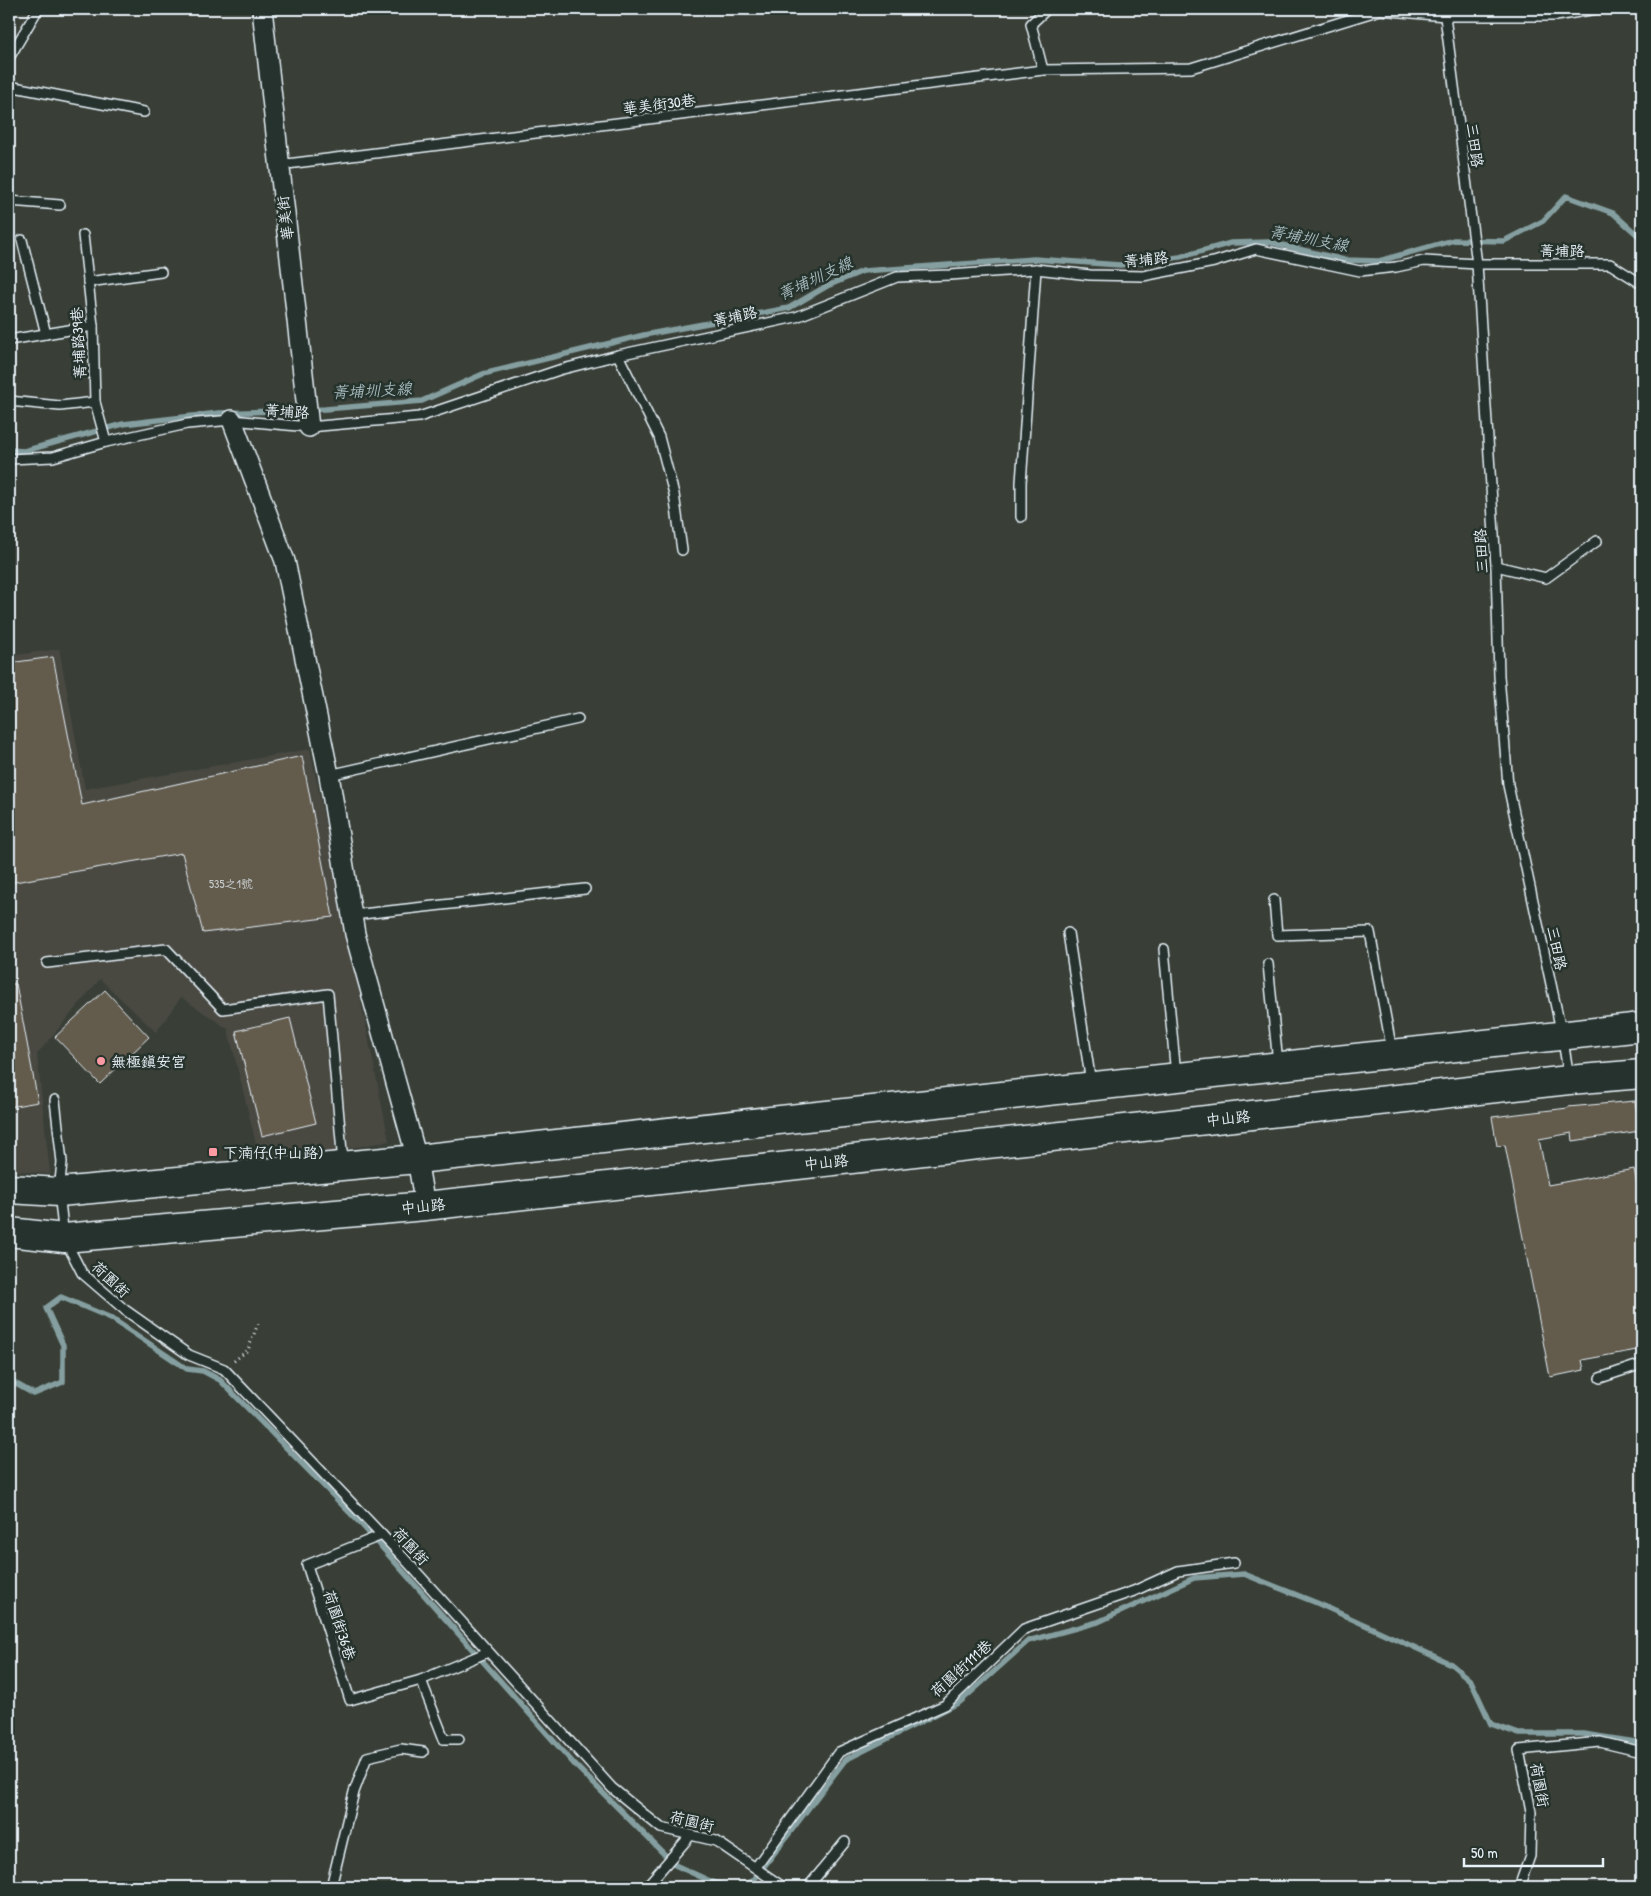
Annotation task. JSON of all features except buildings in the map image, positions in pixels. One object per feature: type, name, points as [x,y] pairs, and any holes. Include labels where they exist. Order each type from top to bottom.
[{"type":"main road","points":[[9,1189],[59,1192],[417,1159],[1642,1026]]},
{"type":"main road","name":"中山路","points":[[9,1232],[64,1238],[425,1206],[1569,1080],[1642,1074]]},
{"type":"street","name":"華美街","points":[[262,9],[309,427]]},
{"type":"street","points":[[232,420],[286,561],[329,775],[355,934],[417,1159],[425,1206]]},
{"type":"lane","points":[[9,58],[38,9]]},
{"type":"lane","points":[[1047,9],[1031,24],[1043,70],[1191,68],[1380,10],[1556,16],[1596,9]]},
{"type":"lane","name":"三田路","points":[[1444,12],[1477,264],[1496,566],[1499,676],[1508,785],[1562,1035],[1569,1080]]},
{"type":"lane","name":"華美街30巷","points":[[279,165],[1043,70]]},
{"type":"lane","points":[[9,86],[144,112]]},
{"type":"lane","points":[[9,202],[60,205]]},
{"type":"lane","name":"菁埔路39巷","points":[[83,235],[93,326],[94,402],[106,442]]},
{"type":"lane","points":[[22,240],[46,334]]},
{"type":"lane","name":"菁埔路","points":[[9,459],[53,457],[106,442],[187,424],[232,420],[309,427],[419,417],[558,370],[618,355],[796,317],[897,277],[1036,269],[1090,275],[1143,276],[1214,262],[1256,249],[1360,271],[1396,267],[1424,261],[1477,264],[1610,264],[1642,284]]},
{"type":"lane","points":[[1020,516],[1036,269]]},
{"type":"lane","points":[[88,282],[161,272]]},
{"type":"lane","points":[[9,340],[93,326]]},
{"type":"lane","points":[[618,355],[659,437],[674,494],[682,550]]},
{"type":"lane","points":[[9,401],[60,406],[94,402]]},
{"type":"lane","points":[[1496,566],[1546,578],[1597,541]]},
{"type":"lane","points":[[329,775],[578,719]]},
{"type":"lane","points":[[353,915],[585,889]]},
{"type":"lane","points":[[1274,900],[1278,935],[1370,932],[1392,1053]]},
{"type":"lane","points":[[1068,933],[1091,1086]]},
{"type":"lane","points":[[47,963],[166,949],[224,1009],[328,994],[343,1166]]},
{"type":"lane","points":[[1164,949],[1176,1078]]},
{"type":"lane","points":[[1268,964],[1278,1066]]},
{"type":"lane","name":"荷園街","points":[[55,1100],[62,1162],[59,1192],[64,1238],[82,1272],[125,1310],[189,1355],[224,1370],[382,1535],[612,1788],[661,1828],[716,1841],[783,1887]]},
{"type":"lane","points":[[1600,1378],[1642,1364]]},
{"type":"lane","name":"荷園街36巷","points":[[382,1535],[307,1565],[350,1700],[421,1680],[488,1652]]},
{"type":"lane","name":"荷園街111巷","points":[[756,1867],[840,1752],[945,1705],[1024,1629],[1134,1591],[1178,1571],[1234,1563]]},
{"type":"lane","points":[[421,1680],[444,1738],[459,1739]]},
{"type":"lane","name":"荷園街","points":[[1519,1887],[1530,1856],[1531,1812],[1520,1750],[1600,1742],[1642,1752]]},
{"type":"lane","points":[[331,1887],[354,1792],[367,1757],[401,1749],[423,1752]]},
{"type":"lane","points":[[646,1887],[690,1836]]},
{"type":"lane","points":[[808,1887],[845,1842]]},
{"type":"path","points":[[224,1370],[248,1350],[258,1321]]},
{"type":"shaded area","points":[[59,649],[85,789],[310,749],[389,1141],[261,1164],[228,1029],[181,997],[156,1032],[100,979],[37,1054],[50,1174],[9,1170],[9,656]]},
{"type":"waterway","name":"菁埔圳支線","points":[[9,450],[24,451],[123,424],[219,413],[325,409],[422,401],[483,374],[644,335],[789,308],[827,286],[863,271],[1034,259],[1120,265],[1180,257],[1231,243],[1269,242],[1344,260],[1379,261],[1454,240],[1504,241],[1543,221],[1566,196],[1613,213],[1642,239]]},
{"type":"waterway","points":[[9,1380],[34,1394],[63,1382],[63,1345],[46,1308],[61,1297],[111,1318],[187,1369],[203,1371],[220,1380],[362,1525],[575,1765],[675,1865],[712,1882],[729,1887]]},
{"type":"waterway","points":[[735,1887],[753,1881],[845,1760],[960,1702],[1028,1641],[1098,1622],[1194,1578],[1244,1574],[1317,1603],[1451,1664],[1471,1681],[1491,1724],[1519,1734],[1583,1734],[1642,1743]]},
{"type":"place","name":"無極鎮安宮","points":[[101,1061]]},
{"type":"place","name":"下湳仔(中山路)","points":[[213,1152]]}]
